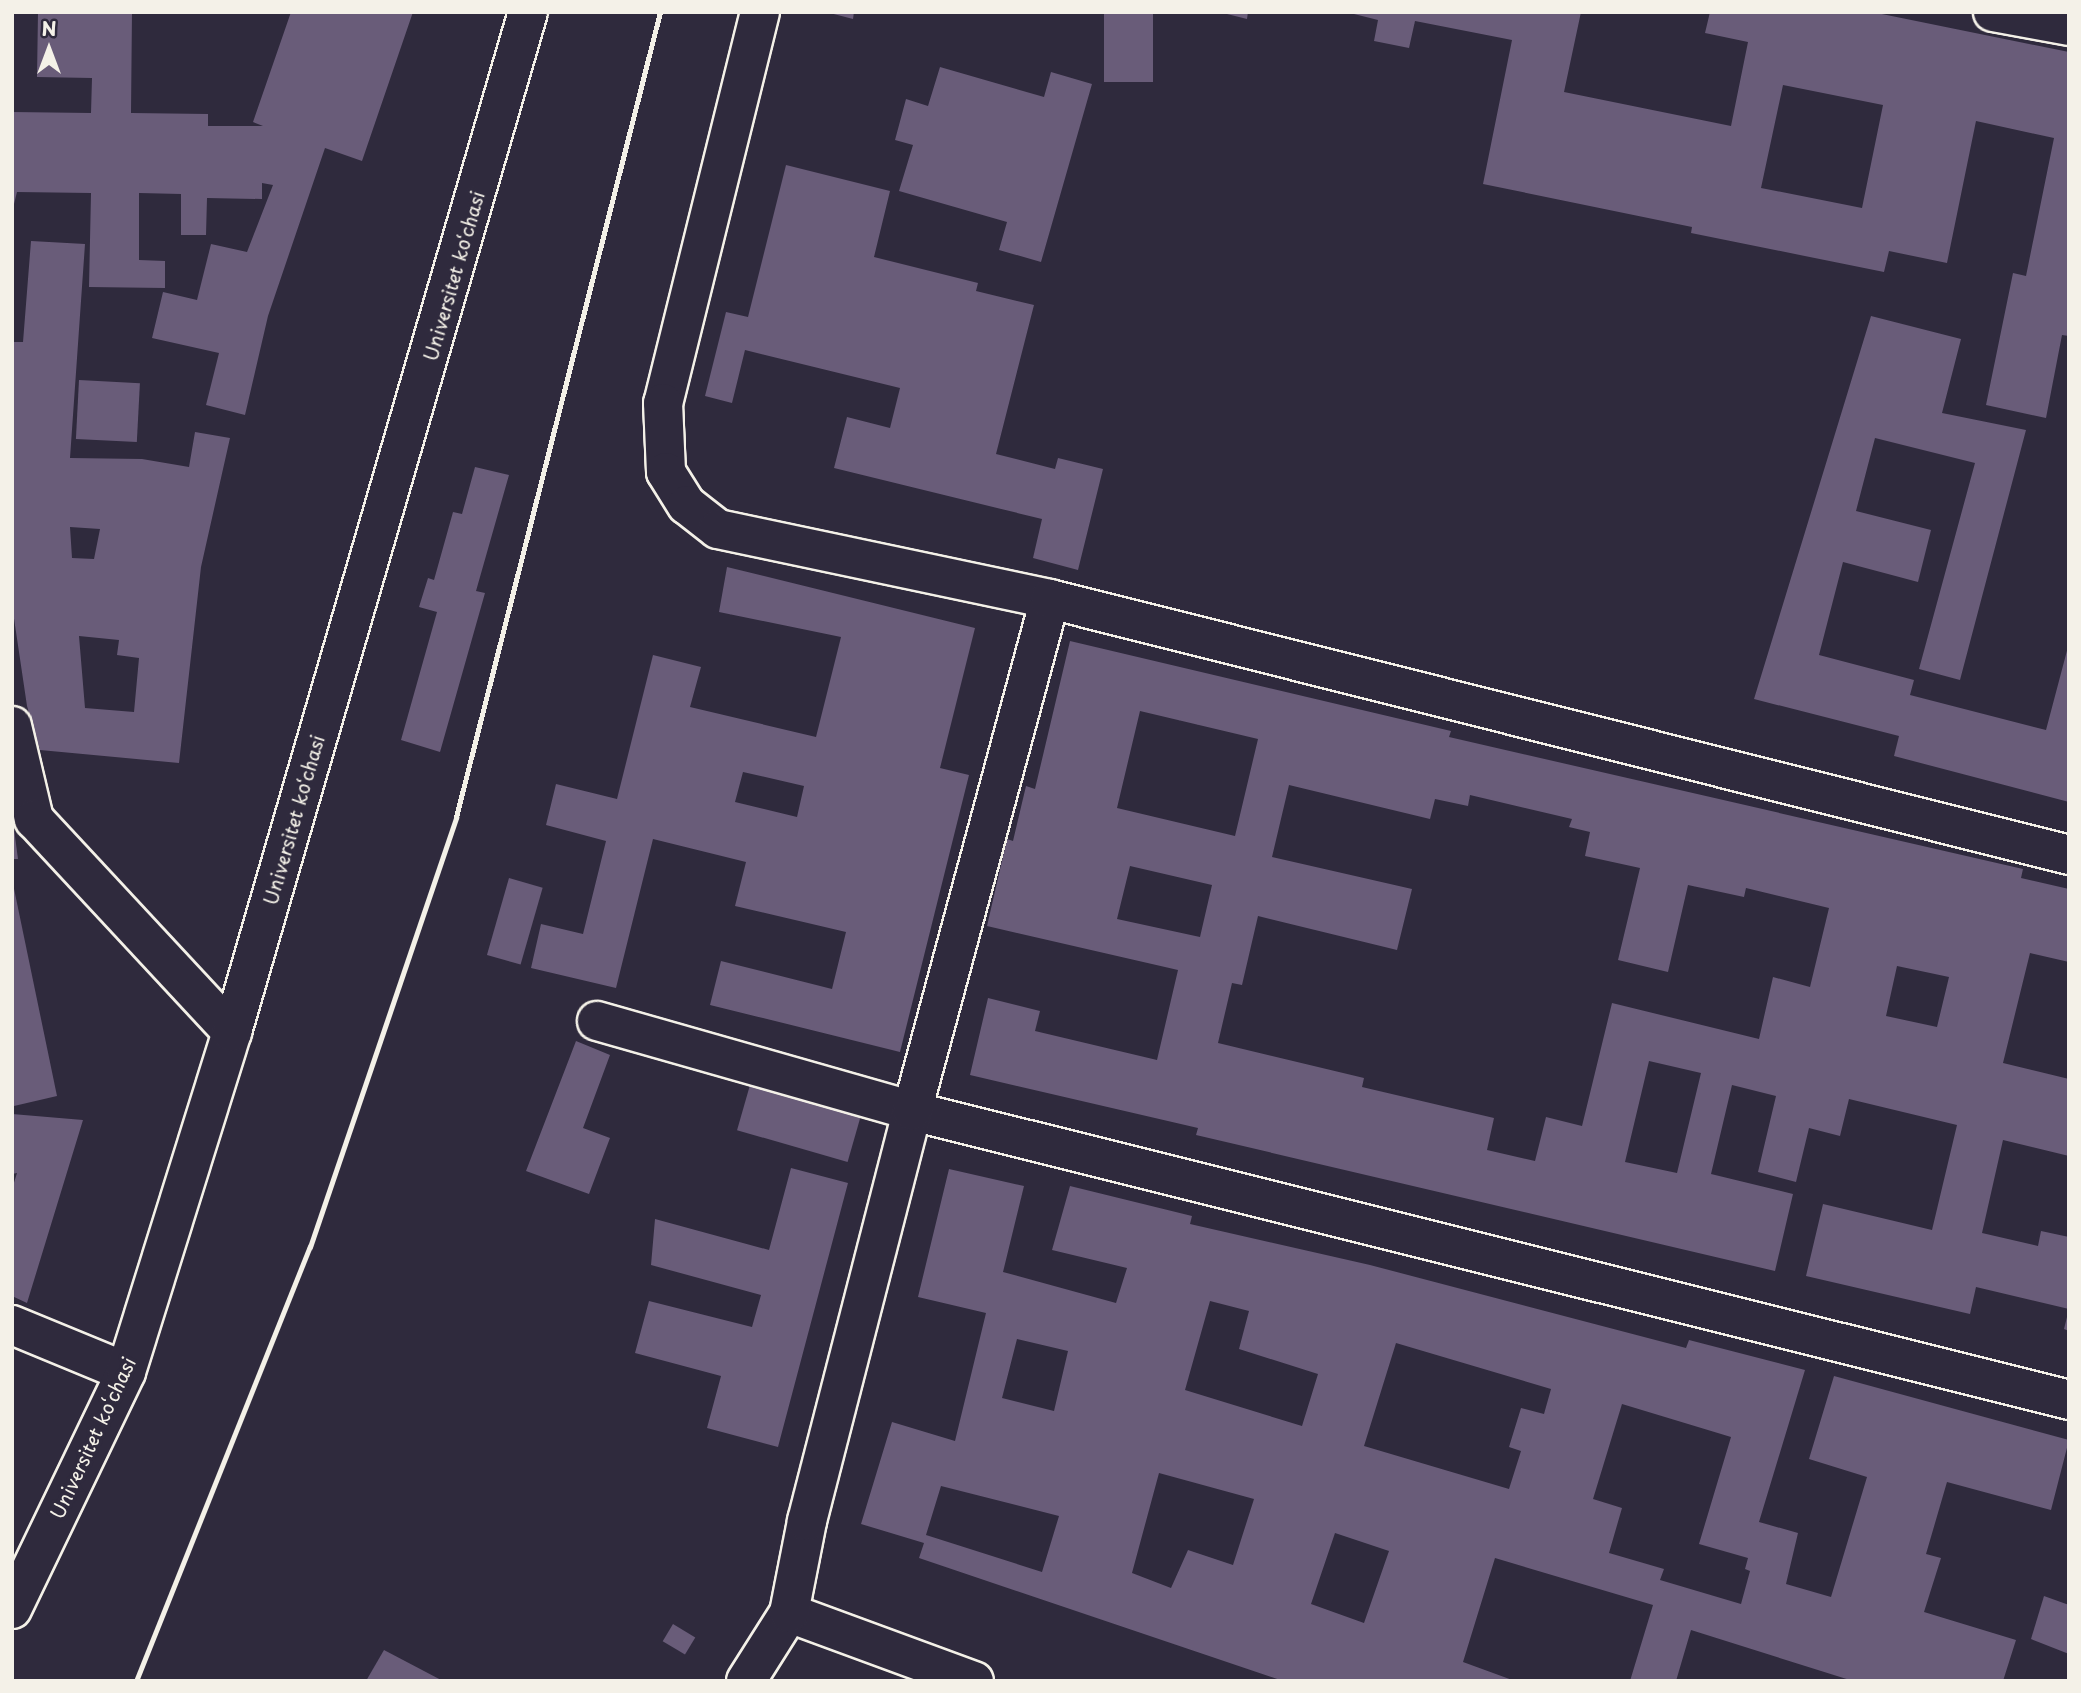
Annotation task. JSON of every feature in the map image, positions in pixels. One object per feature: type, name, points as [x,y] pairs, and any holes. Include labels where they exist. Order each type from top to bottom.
[{"type":"street","name":"Universitet kо‘chasi","points":[[12,1609],[126,1372],[232,1032],[528,12]]},
{"type":"street","points":[[761,12],[663,402],[666,472],[687,505],[718,529],[1049,599],[2069,855]]},
{"type":"street","points":[[1993,12],[2069,26]]},
{"type":"street","points":[[746,1681],[789,1614],[807,1521],[912,1111],[1049,599]]},
{"type":"street","points":[[12,726],[34,819],[232,1032]]},
{"type":"street","points":[[597,1021],[912,1111],[2069,1400]]},
{"type":"street","points":[[12,1325],[126,1372]]},
{"type":"street","points":[[789,1614],[974,1681]]},
{"type":"building","points":[[38,12],[132,12],[131,113],[208,114],[208,126],[263,126],[253,122],[291,12],[413,12],[362,161],[325,148],[268,316],[245,415],[206,405],[219,353],[152,338],[163,292],[197,300],[211,244],[247,252],[273,185],[262,183],[262,199],[207,198],[206,235],[181,235],[181,194],[139,193],[139,260],[165,261],[165,288],[89,287],[91,193],[17,192],[12,212],[12,112],[91,113],[92,78],[37,77]]},
{"type":"building","points":[[826,12],[854,12],[853,19]]},
{"type":"building","points":[[1104,12],[1153,12],[1153,82],[1104,82]]},
{"type":"building","points":[[1219,12],[1248,12],[1247,19]]},
{"type":"building","points":[[1346,12],[1581,12],[1564,92],[1731,126],[1748,42],[1705,33],[1710,12],[1872,12],[2069,52],[2069,336],[2062,335],[2046,418],[1986,405],[2013,273],[2026,276],[2054,138],[1976,121],[1947,263],[1889,251],[1884,272],[1691,233],[1692,227],[1483,184],[1512,40],[1415,21],[1409,48],[1374,41],[1378,20]],"holes":[[[1783,85],[1883,105],[1862,208],[1761,188]]]},
{"type":"building","points":[[940,67],[1044,97],[1051,72],[1092,84],[1041,262],[999,250],[1007,222],[899,191],[913,145],[895,140],[906,99],[928,106]]},
{"type":"building","points":[[786,165],[890,191],[874,257],[978,283],[976,291],[1034,305],[996,454],[1055,469],[1058,458],[1103,469],[1078,570],[1033,558],[1042,519],[834,468],[847,417],[890,428],[900,388],[745,350],[732,403],[705,396],[726,312],[748,317]]},
{"type":"building","points":[[31,241],[85,244],[70,458],[142,459],[189,467],[195,432],[230,438],[201,567],[179,763],[40,750],[27,706],[12,605],[12,342],[23,342]],"holes":[[[70,527],[100,529],[94,559],[72,558]],[[79,636],[119,640],[117,655],[139,658],[134,712],[85,708]]]},
{"type":"building","points":[[1871,316],[1961,339],[1942,413],[2026,430],[1960,680],[1919,669],[1975,463],[1875,438],[1856,511],[1931,530],[1918,582],[1843,562],[1819,655],[1914,680],[1910,695],[2046,730],[2069,643],[2069,802],[1894,756],[1899,736],[1754,699]]},
{"type":"building","points":[[79,380],[140,383],[137,442],[76,439]]},
{"type":"building","points":[[475,467],[509,475],[476,591],[485,593],[440,752],[401,740],[437,612],[419,607],[428,578],[434,580],[453,512],[462,514]]},
{"type":"building","points":[[727,567],[975,628],[940,768],[969,775],[900,1052],[710,1005],[721,961],[832,989],[846,932],[735,906],[746,862],[653,839],[616,988],[531,968],[541,924],[583,934],[606,841],[546,825],[556,784],[617,799],[653,655],[701,667],[690,707],[816,737],[841,637],[719,612]],"holes":[[[743,772],[804,786],[797,817],[735,802]]]},
{"type":"building","points":[[1070,641],[1451,731],[1449,737],[2023,869],[2021,878],[2069,889],[2069,962],[2030,953],[2003,1063],[2069,1079],[2069,1156],[2003,1140],[1982,1233],[2038,1246],[2041,1231],[2069,1237],[2069,1309],[1976,1287],[1970,1314],[1806,1276],[1823,1204],[1932,1230],[1957,1125],[1849,1099],[1840,1136],[1809,1128],[1796,1182],[1758,1172],[1776,1096],[1732,1085],[1711,1174],[1793,1194],[1775,1271],[1196,1135],[1198,1128],[970,1075],[988,998],[1040,1011],[1035,1031],[1157,1060],[1178,970],[987,926],[1007,839],[1013,841],[1026,786],[1035,789]],"holes":[[[1140,711],[1258,739],[1235,836],[1117,808]],[[1289,785],[1430,819],[1435,799],[1468,806],[1470,795],[1572,819],[1569,827],[1590,832],[1585,856],[1640,868],[1618,960],[1668,972],[1688,885],[1744,897],[1746,888],[1829,908],[1810,987],[1773,977],[1759,1039],[1612,1003],[1582,1126],[1546,1117],[1535,1161],[1487,1150],[1494,1118],[1362,1087],[1364,1078],[1218,1043],[1232,983],[1242,985],[1258,916],[1397,950],[1412,889],[1272,857]],[[1130,866],[1212,885],[1200,937],[1117,919]],[[1897,966],[1949,977],[1937,1027],[1886,1016]],[[1649,1061],[1701,1073],[1677,1173],[1625,1162]]]},
{"type":"building","points":[[12,814],[18,859],[12,859]]},
{"type":"building","points":[[509,878],[543,888],[521,965],[487,955]]},
{"type":"building","points":[[12,879],[57,1096],[14,1106],[12,1099]]},
{"type":"building","points":[[576,1041],[610,1055],[583,1128],[610,1138],[589,1194],[526,1171]]},
{"type":"building","points":[[750,1085],[861,1117],[848,1162],[737,1130]]},
{"type":"building","points":[[12,1114],[83,1120],[27,1303],[12,1296],[12,1189],[17,1173],[12,1174]]},
{"type":"building","points":[[791,1168],[848,1183],[778,1447],[707,1428],[721,1376],[635,1353],[649,1301],[752,1327],[761,1295],[651,1265],[655,1219],[769,1250]]},
{"type":"building","points":[[949,1169],[1024,1186],[1003,1272],[1116,1303],[1127,1268],[1052,1250],[1070,1186],[1192,1216],[1190,1224],[1370,1265],[1686,1348],[1689,1340],[1805,1370],[1759,1522],[1798,1533],[1786,1584],[1831,1597],[1867,1477],[1809,1459],[1834,1376],[2069,1440],[2051,1510],[1947,1482],[1926,1554],[1941,1558],[1924,1612],[2016,1640],[2003,1681],[1853,1681],[1691,1630],[1676,1681],[1630,1681],[1653,1605],[1495,1558],[1463,1662],[1515,1681],[1283,1681],[919,1558],[924,1543],[861,1524],[892,1422],[955,1441],[986,1313],[918,1297]],"holes":[[[1210,1301],[1249,1311],[1239,1349],[1318,1374],[1302,1426],[1185,1390]],[[1017,1339],[1068,1351],[1054,1411],[1002,1398]],[[1396,1343],[1551,1389],[1544,1414],[1521,1408],[1509,1447],[1521,1451],[1509,1489],[1364,1446]],[[1622,1404],[1731,1437],[1699,1544],[1748,1558],[1745,1569],[1750,1571],[1741,1604],[1660,1580],[1664,1569],[1609,1553],[1622,1508],[1593,1499]],[[1159,1473],[1254,1499],[1233,1565],[1188,1550],[1171,1588],[1132,1573]],[[941,1486],[1059,1516],[1042,1572],[926,1535]],[[1335,1533],[1389,1551],[1364,1623],[1311,1604]]]},
{"type":"building","points":[[2069,1313],[2069,1331],[2064,1329]]},
{"type":"building","points":[[2044,1596],[2069,1605],[2069,1654],[2031,1639]]},
{"type":"building","points":[[673,1624],[695,1637],[685,1655],[663,1641]]},
{"type":"building","points":[[384,1650],[443,1681],[366,1681]]},
{"type":"railway","points":[[136,1681],[310,1247],[456,817],[660,12]]}]
